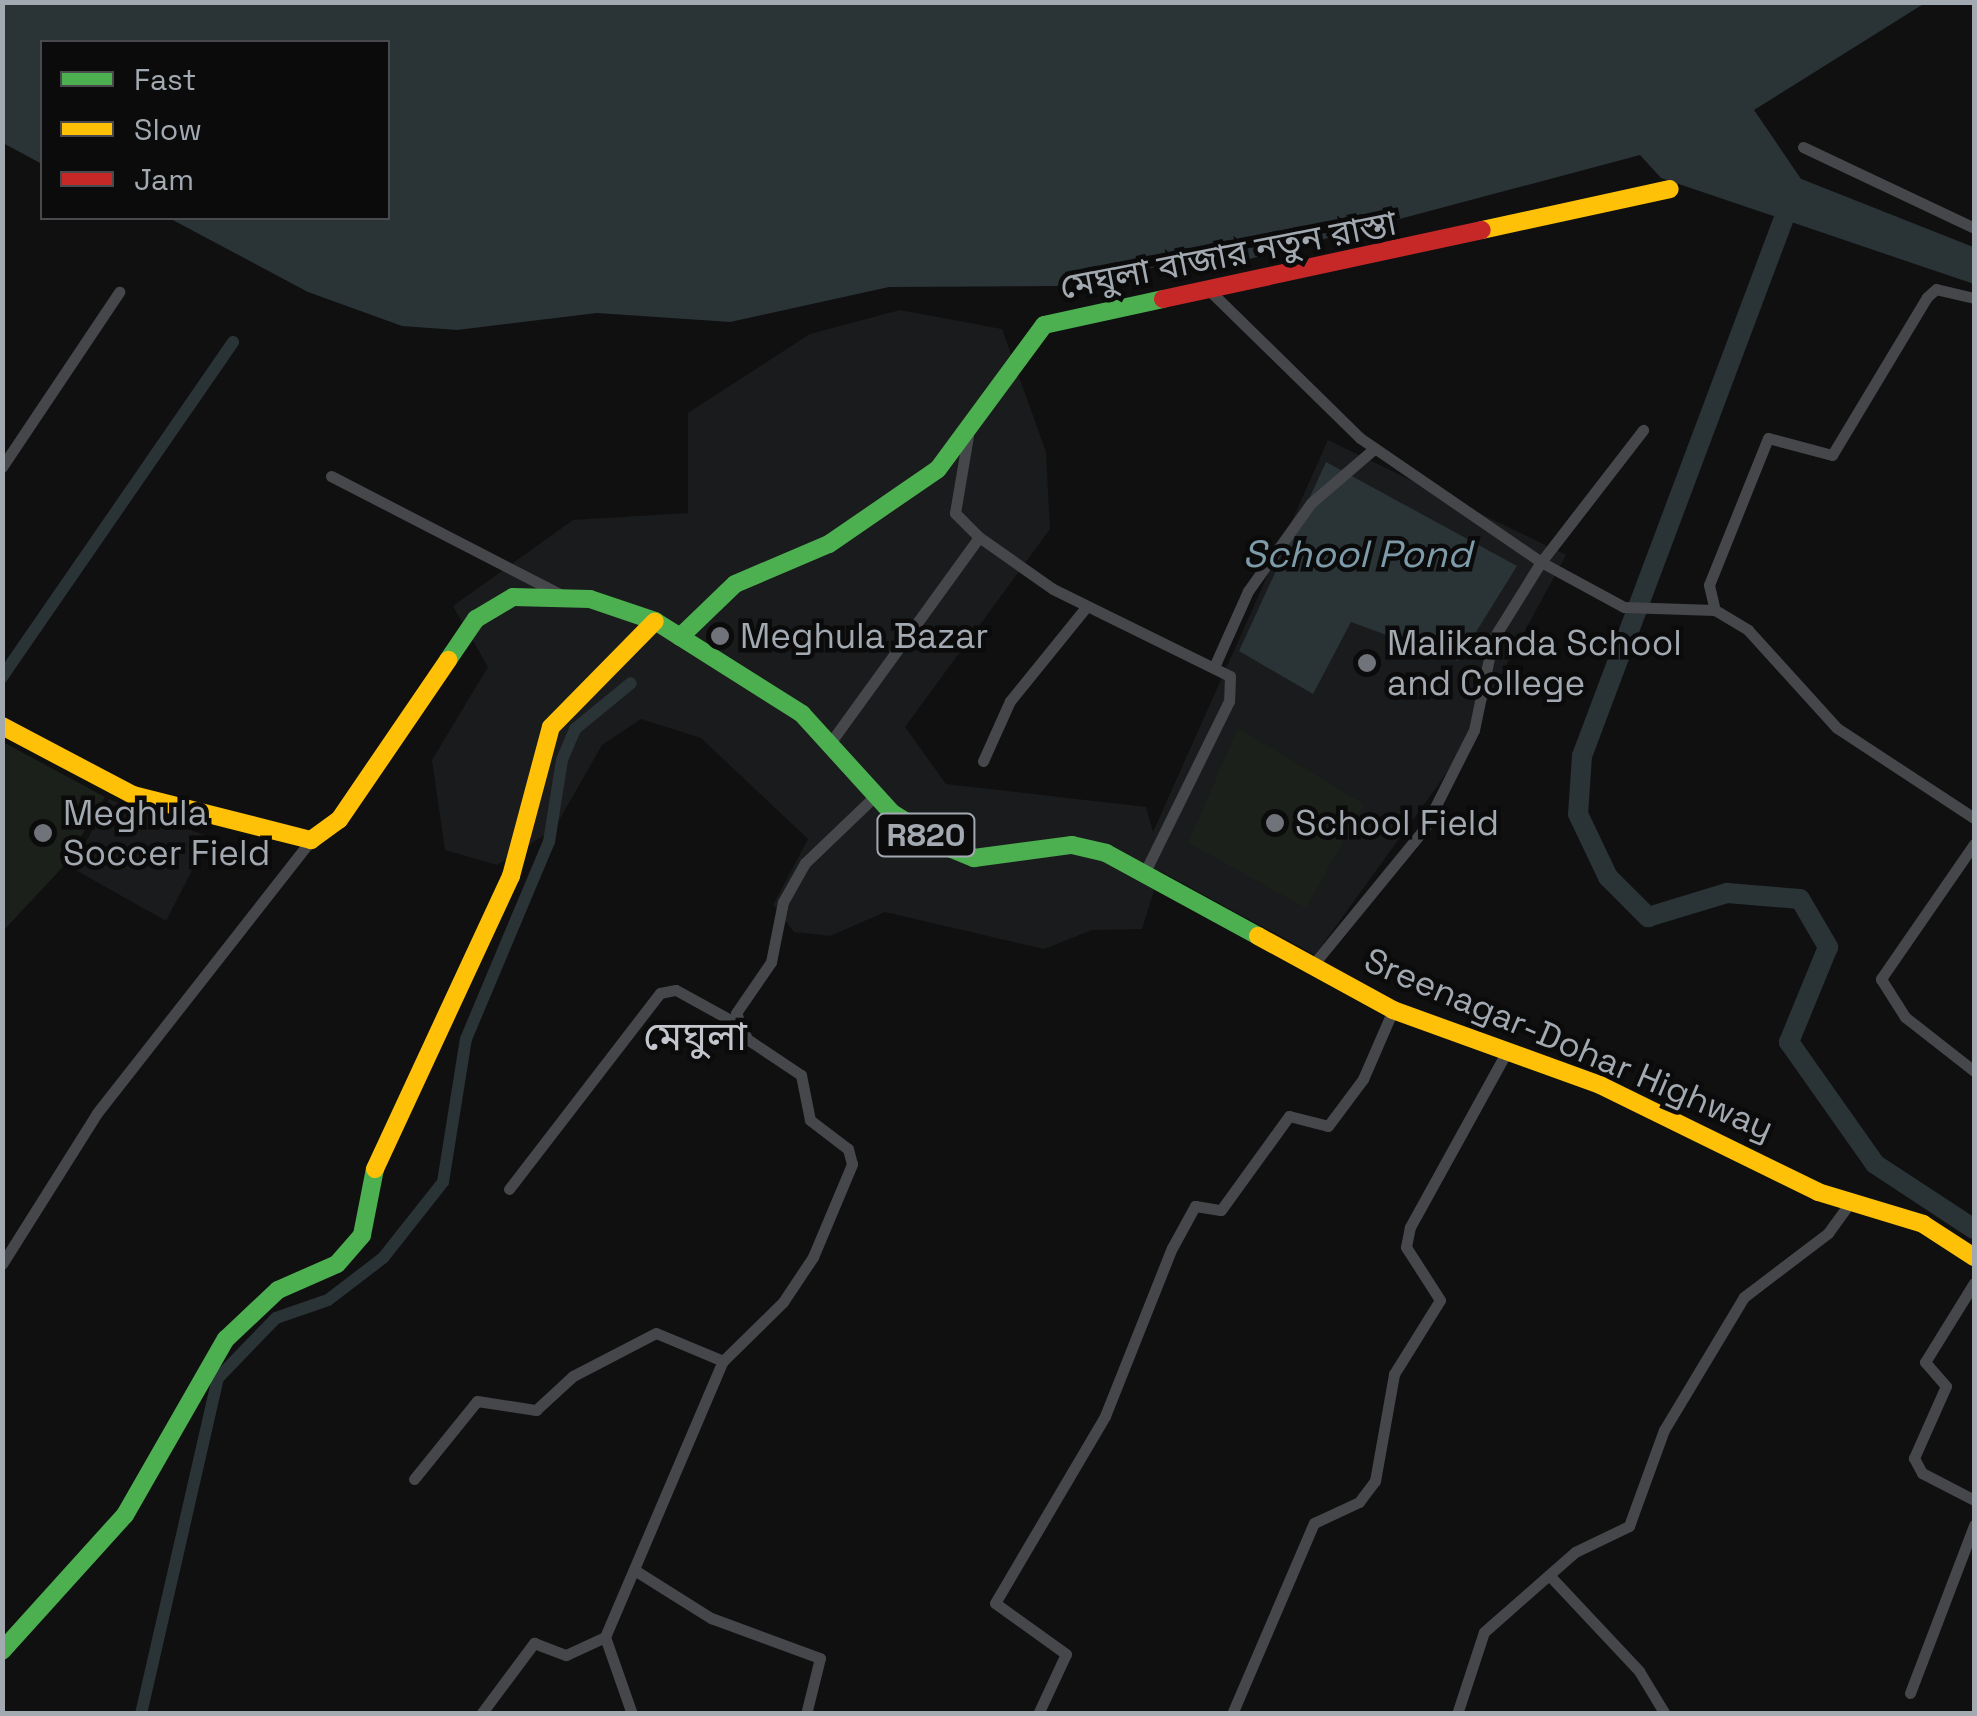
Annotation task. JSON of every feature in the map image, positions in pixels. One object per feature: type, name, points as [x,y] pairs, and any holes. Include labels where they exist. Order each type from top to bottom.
[{"type":"street","points":[[1803,146],[1974,228]]},
{"type":"street","name":"মেঘুলা বাজার নতুন রাস্তা","points":[[680,636],[735,584],[829,544],[916,487],[968,436],[1044,325],[1212,293],[1670,189]]},
{"type":"street","points":[[1974,298],[1936,288],[1927,297],[1832,455],[1768,438],[1709,585],[1715,610],[1748,630],[1837,728],[1974,818]]},
{"type":"street","points":[[2,467],[120,292]]},
{"type":"street","points":[[1212,293],[1375,448],[1541,562],[1624,608],[1695,616],[1715,610]]},
{"type":"street","points":[[1312,966],[1424,829],[1474,730],[1493,639],[1541,562],[1642,430]]},
{"type":"street","points":[[968,436],[955,513],[979,537],[1087,606],[1230,676],[1229,702],[1146,872]]},
{"type":"street","points":[[1214,667],[1248,591],[1311,502],[1375,448]]},
{"type":"street","points":[[331,476],[562,595]]},
{"type":"street","points":[[833,739],[979,537]]},
{"type":"street","name":"Sreenagar-Dohar Highway","points":[[310,840],[338,820],[476,618],[512,597],[562,595],[654,621],[680,636],[833,739],[876,795],[974,858],[1072,845],[1146,872],[1393,1010],[1507,1051],[1850,1203],[1923,1224],[1974,1257]]},
{"type":"street","points":[[983,761],[1010,701],[1087,606]]},
{"type":"street","points":[[2,1652],[125,1515],[226,1339],[278,1290],[337,1264],[362,1235],[377,1162],[511,876],[551,728],[654,621]]},
{"type":"street","points":[[2,1264],[97,1113],[310,840],[210,822],[132,794],[3,729]]},
{"type":"street","points":[[734,1022],[771,962],[783,902],[805,864],[876,795]]},
{"type":"street","points":[[1974,844],[1881,979],[1905,1017],[1974,1071]]},
{"type":"street","points":[[481,1714],[534,1643],[566,1655],[605,1638],[722,1361],[782,1302],[812,1257],[852,1155],[810,1120],[802,1075],[734,1022],[676,990],[660,992],[509,1188]]},
{"type":"street","points":[[1038,1714],[1066,1654],[995,1604],[1105,1416],[1172,1248],[1195,1206],[1222,1210],[1289,1116],[1328,1126],[1364,1078],[1393,1010]]},
{"type":"street","points":[[1232,1714],[1314,1523],[1359,1502],[1375,1481],[1394,1374],[1440,1300],[1406,1247],[1410,1228],[1507,1051]]},
{"type":"street","points":[[1457,1714],[1484,1632],[1549,1575],[1629,1526],[1664,1430],[1744,1297],[1828,1233],[1850,1203]]},
{"type":"street","points":[[1974,1283],[1926,1362],[1946,1386],[1914,1458],[1922,1473],[1974,1500]]},
{"type":"street","points":[[414,1479],[482,1400],[536,1410],[573,1376],[656,1334],[722,1361]]},
{"type":"street","points":[[1910,1693],[1974,1524]]},
{"type":"street","points":[[636,1571],[712,1618],[820,1658],[806,1714]]},
{"type":"street","points":[[1549,1575],[1639,1670],[1665,1714]]},
{"type":"street","points":[[605,1638],[632,1714]]},
{"type":"shaded area","name":"Meghula Bazar","points":[[900,310],[1002,329],[1046,452],[1050,529],[905,727],[946,784],[1146,807],[1153,832],[1328,440],[1566,555],[1451,767],[1315,955],[1160,871],[1142,929],[1092,930],[1044,949],[885,912],[830,936],[794,932],[773,905],[808,839],[701,738],[641,719],[602,745],[554,829],[497,865],[445,850],[432,760],[488,667],[453,606],[573,520],[688,513],[688,413],[810,334]]},
{"type":"shaded area","name":"School Field","points":[[1238,728],[1364,804],[1306,908],[1188,843]]},
{"type":"shaded area","name":"Meghula Soccer Field","points":[[3,742],[105,797],[61,869],[3,931]]},
{"type":"shaded area","points":[[109,799],[209,837],[166,921],[72,868]]},
{"type":"water","points":[[3,2],[1925,3],[1754,110],[1812,195],[1974,255],[1974,284],[1661,178],[1640,155],[1227,265],[1167,265],[1056,286],[889,287],[730,322],[597,313],[457,330],[402,326],[308,292],[173,220],[390,220],[390,40],[40,40],[40,163],[3,143]]},
{"type":"water","name":"School Pond","points":[[1326,462],[1517,566],[1458,661],[1351,622],[1313,694],[1239,651]]},
{"type":"waterway","points":[[1787,184],[1974,258]]},
{"type":"waterway","points":[[1793,194],[1582,756],[1578,814],[1608,877],[1648,917],[1727,893],[1800,899],[1828,947],[1789,1042],[1875,1164],[1974,1229]]},
{"type":"waterway","points":[[2,677],[233,342]]},
{"type":"waterway","points":[[141,1714],[218,1378],[276,1318],[328,1300],[383,1258],[443,1182],[466,1039],[549,842],[562,760],[575,729],[631,683]]},
{"type":"traffic: fast","points":[[680,637],[735,584],[829,544],[938,469],[1044,325],[1163,299]]},
{"type":"traffic: fast","points":[[448,660],[476,619],[513,597],[590,599],[655,621],[802,714],[892,813],[949,848],[974,858],[1072,845],[1106,853],[1258,936]]},
{"type":"traffic: fast","points":[[2,1651],[125,1515],[226,1339],[278,1290],[337,1264],[362,1235],[375,1169]]},
{"type":"traffic: slow","points":[[1482,230],[1670,189]]},
{"type":"traffic: slow","points":[[375,1169],[511,876],[551,727],[655,621]]},
{"type":"traffic: slow","points":[[2,726],[133,795],[311,840],[339,820],[448,660]]},
{"type":"traffic: slow","points":[[1258,936],[1393,1010],[1600,1085],[1818,1192],[1923,1224],[1974,1257]]},
{"type":"traffic: jam","points":[[1163,299],[1482,230]]},
{"type":"place","name":"Meghula Bazar","points":[[720,636]]},
{"type":"place","name":"Malikanda School and College","points":[[1367,663]]},
{"type":"place","name":"School Field","points":[[1275,823]]},
{"type":"place","name":"Meghula Soccer Field","points":[[43,833]]},
{"type":"district","name":"মেঘুলা","points":[[695,1037]]}]
